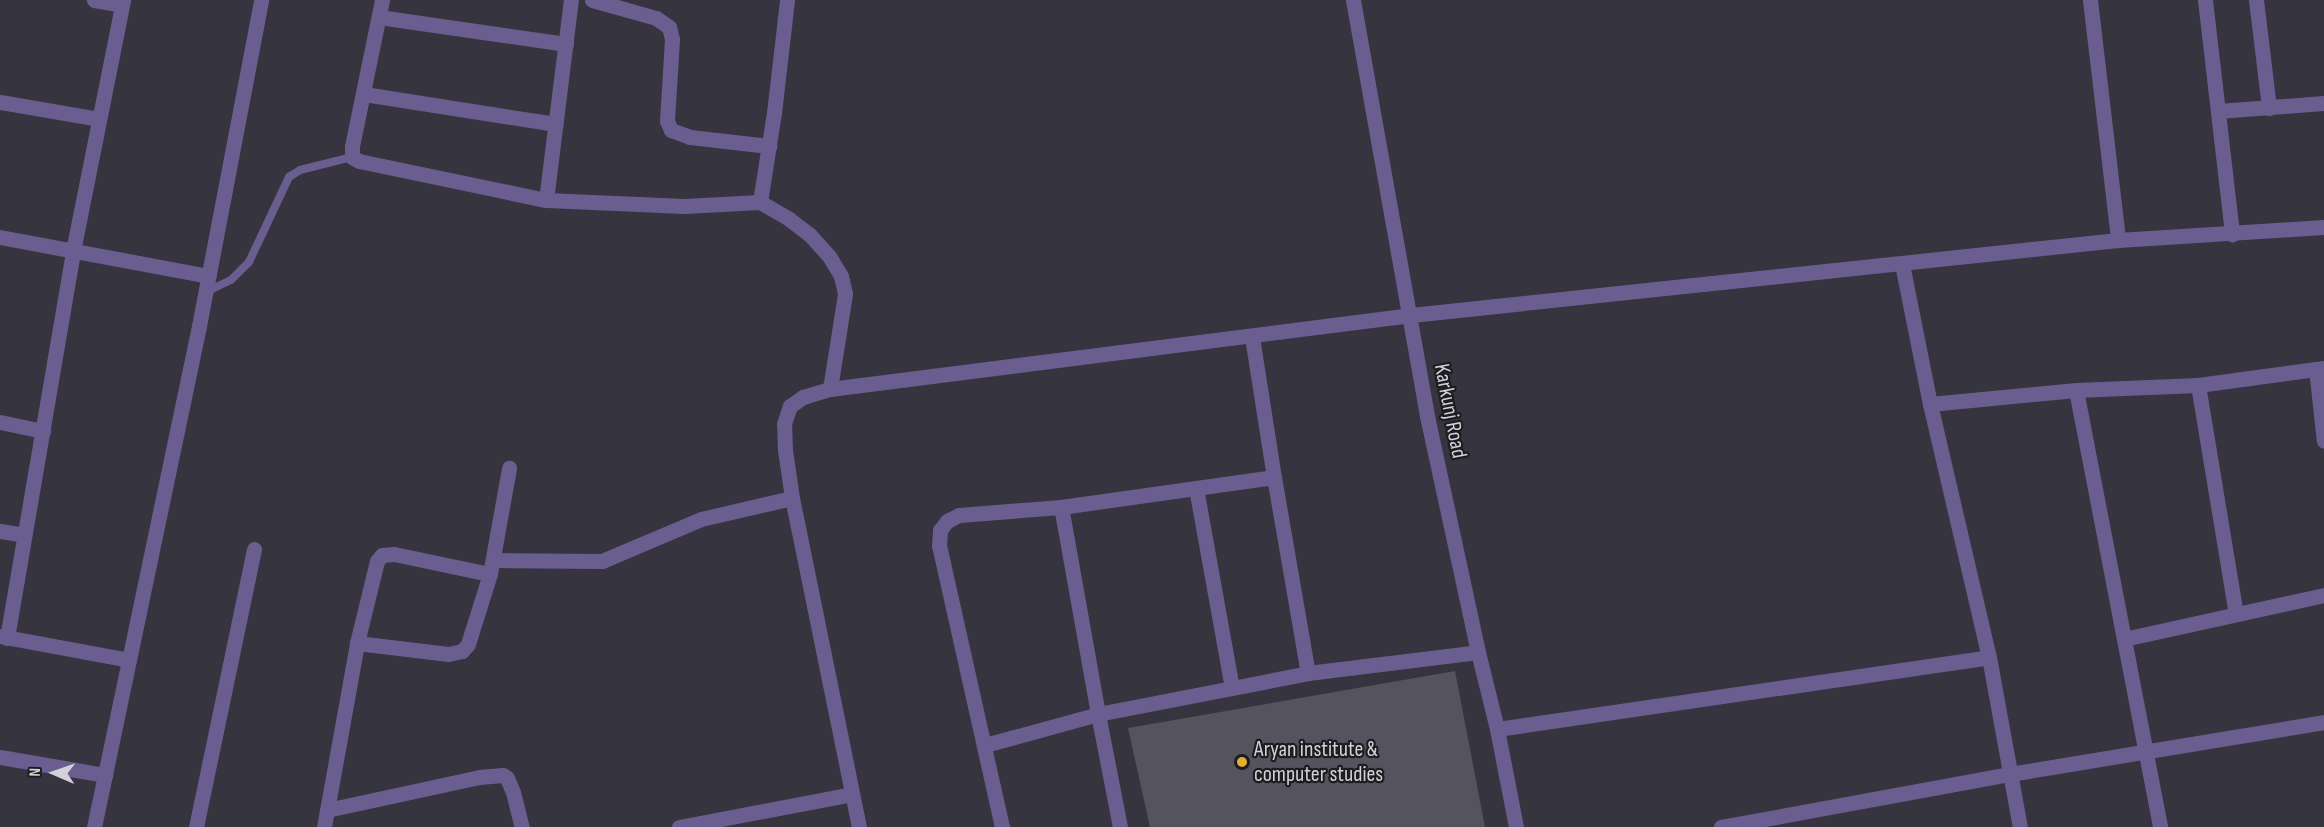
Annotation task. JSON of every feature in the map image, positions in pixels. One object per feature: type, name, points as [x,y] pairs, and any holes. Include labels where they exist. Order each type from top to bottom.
[{"type":"street","points":[[94,0],[122,3],[73,251],[43,431],[3,637],[129,660]]},
{"type":"street","points":[[94,827],[205,293],[261,0]]},
{"type":"street","points":[[382,0],[352,146],[352,157],[359,161],[546,200],[684,206],[759,201],[810,235],[829,256],[841,276],[844,294],[830,389]]},
{"type":"street","points":[[546,200],[571,0]]},
{"type":"street","points":[[592,0],[665,21],[669,27],[672,39],[667,121],[671,130],[690,136],[769,147]]},
{"type":"street","points":[[759,201],[769,147],[787,0]]},
{"type":"street","name":"Karkunj Road","points":[[1353,0],[1411,315],[1427,416],[1497,729],[1516,827]]},
{"type":"street","points":[[2090,0],[2118,240]]},
{"type":"street","points":[[2205,0],[2232,234]]},
{"type":"street","points":[[2256,0],[2269,108]]},
{"type":"street","points":[[379,17],[566,44]]},
{"type":"street","points":[[364,94],[556,124]]},
{"type":"street","points":[[0,102],[99,120]]},
{"type":"street","points":[[2218,111],[2324,103]]},
{"type":"street","points":[[859,827],[792,498],[784,424],[790,406],[803,397],[830,389],[1252,338],[1411,315],[2118,240],[2324,227]]},
{"type":"street","points":[[0,237],[208,276]]},
{"type":"street","points":[[1902,264],[1930,404],[1989,657],[2020,827]]},
{"type":"street","points":[[1252,338],[1308,673]]},
{"type":"street","points":[[1930,404],[2076,390],[2198,386],[2320,369],[2324,441]]},
{"type":"street","points":[[2198,386],[2235,614]]},
{"type":"street","points":[[2076,390],[2160,827]]},
{"type":"street","points":[[0,422],[43,431]]},
{"type":"street","points":[[357,643],[448,654],[462,651],[468,644],[492,567],[509,468]]},
{"type":"street","points":[[1002,827],[939,546],[940,530],[947,521],[959,515],[1061,507],[1274,477]]},
{"type":"street","points":[[1196,488],[1232,688]]},
{"type":"street","points":[[324,827],[357,643],[374,571],[382,555],[394,554],[492,567],[602,561],[701,519],[792,498]]},
{"type":"street","points":[[1061,507],[1120,827]]},
{"type":"street","points":[[0,531],[24,535]]},
{"type":"street","points":[[196,827],[254,549]]},
{"type":"street","points":[[2124,639],[2324,595]]},
{"type":"street","points":[[985,745],[1098,714],[1308,673],[1478,652]]},
{"type":"street","points":[[1497,729],[1989,657]]},
{"type":"street","points":[[1721,827],[2010,774],[2324,722]]},
{"type":"street","points":[[0,757],[105,775]]},
{"type":"street","points":[[327,810],[497,774],[507,778],[522,827]]},
{"type":"street","points":[[679,827],[728,823],[852,794]]},
{"type":"lane","points":[[205,293],[242,273],[289,177],[300,170],[352,157]]},
{"type":"building","name":"Aryan institute & computer studies","points":[[1455,671],[1485,827],[1150,827],[1128,728]]},
{"type":"place","name":"Aryan institute & computer studies","points":[[1242,762]]}]
